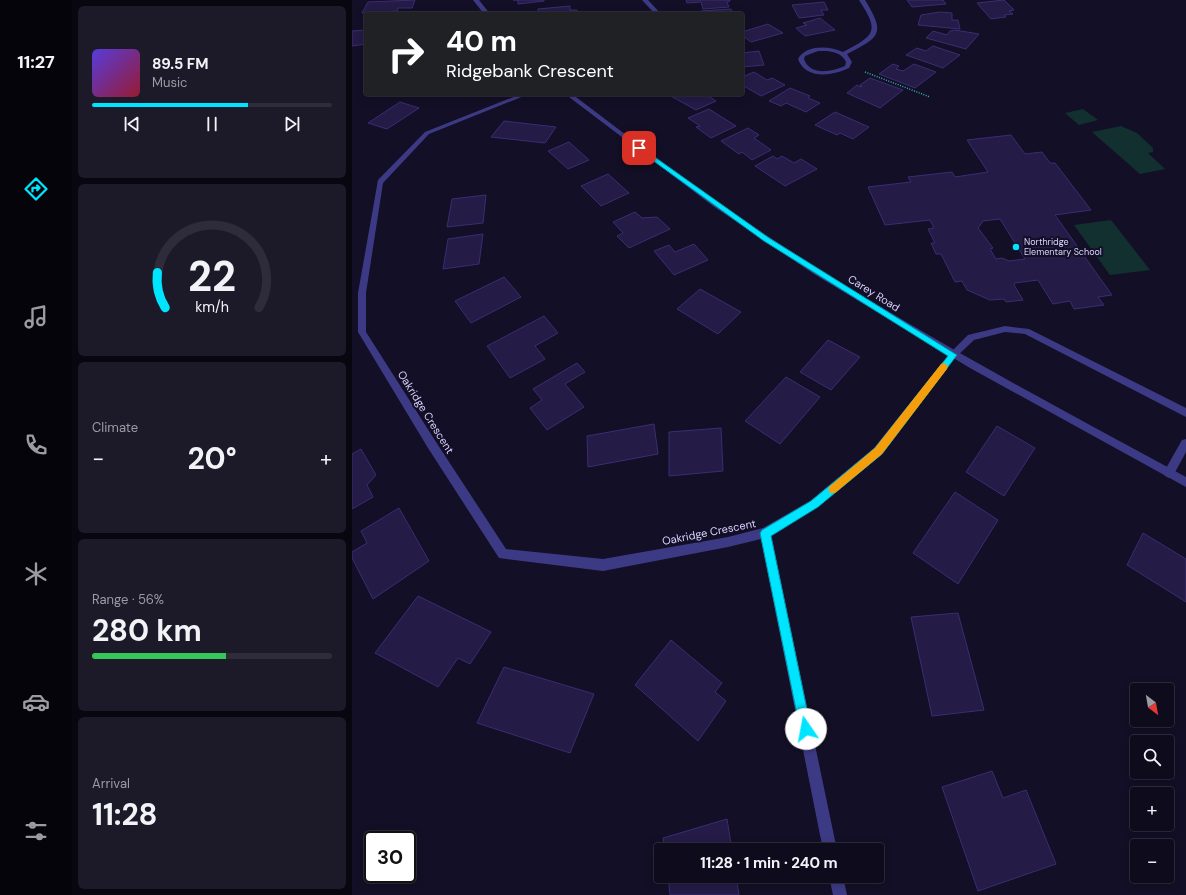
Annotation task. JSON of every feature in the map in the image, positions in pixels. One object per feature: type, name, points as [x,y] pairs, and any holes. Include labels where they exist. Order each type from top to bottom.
[{"type":"street","points":[[476,0],[485,12]]},
{"type":"street","points":[[645,0],[648,6],[656,12]]},
{"type":"street","points":[[843,54],[868,40],[873,36],[876,29],[876,22],[862,0]]},
{"type":"street","points":[[817,50],[831,50],[843,54],[848,58],[849,62],[847,67],[833,73],[823,73],[806,68],[802,64],[801,59],[803,55],[817,50]]},
{"type":"street","name":"Oakridge Crescent","points":[[521,96],[427,133],[380,182],[362,293],[362,332],[432,445],[503,554],[603,565],[728,542],[765,533]]},
{"type":"street","name":"Carey Road","points":[[571,96],[661,165],[766,239],[953,355],[1186,482]]},
{"type":"street","points":[[829,843],[765,533],[814,504],[878,451],[953,355],[971,337],[1005,329],[1026,330],[1186,413]]},
{"type":"street","points":[[1169,473],[1186,443]]},
{"type":"street","points":[[837,883],[840,895]]},
{"type":"path","points":[[847,67],[859,70],[930,97]]},
{"type":"green space","points":[[1083,109],[1098,120],[1079,125],[1065,113]]},
{"type":"green space","points":[[1121,126],[1137,133],[1153,148],[1153,152],[1148,153],[1165,169],[1140,174],[1092,132]]},
{"type":"green space","points":[[1111,220],[1150,270],[1110,275],[1074,225]]},
{"type":"building","points":[[415,0],[412,8],[398,8],[397,11],[362,13],[368,2]]},
{"type":"building","points":[[518,0],[544,0],[544,1],[518,4]]},
{"type":"building","points":[[686,0],[730,1],[727,2],[729,7],[703,9],[701,2],[687,3]]},
{"type":"building","points":[[907,0],[943,0],[946,4],[912,7]]},
{"type":"building","points":[[1004,0],[1014,10],[1009,11],[1013,14],[1004,15],[1006,17],[991,19],[977,3]]},
{"type":"building","points":[[824,2],[828,10],[821,10],[824,15],[799,18],[792,5]]},
{"type":"building","points":[[570,6],[570,10],[577,10],[577,12],[538,12],[538,9]]},
{"type":"building","points":[[731,9],[732,12],[701,12]]},
{"type":"building","points":[[940,12],[952,13],[952,20],[958,20],[960,29],[918,25],[921,15]]},
{"type":"building","points":[[820,18],[835,30],[805,36],[796,28],[807,25],[803,23]]},
{"type":"building","points":[[768,24],[783,33],[751,42],[744,37],[744,31]]},
{"type":"building","points":[[364,30],[364,44],[352,46],[352,31]]},
{"type":"building","points":[[955,30],[979,34],[966,49],[926,38],[933,31],[947,35],[950,31]]},
{"type":"building","points":[[933,46],[960,55],[943,68],[906,55],[917,48],[926,51]]},
{"type":"building","points":[[759,51],[764,65],[744,67],[744,53]]},
{"type":"building","points":[[893,64],[899,66],[896,69],[903,71],[914,64],[936,72],[915,88],[879,74]]},
{"type":"building","points":[[754,72],[767,80],[772,78],[785,85],[761,96],[744,86],[744,76]]},
{"type":"building","points":[[870,78],[903,90],[880,108],[847,93],[857,85],[861,87],[862,86],[860,85]]},
{"type":"building","points":[[790,88],[810,96],[808,98],[820,103],[806,112],[786,103],[781,106],[769,101]]},
{"type":"building","points":[[671,96],[708,96],[716,101],[696,110]]},
{"type":"building","points":[[400,102],[419,108],[387,129],[368,123]]},
{"type":"building","points":[[709,109],[736,126],[711,138],[696,127],[700,126],[688,118]]},
{"type":"building","points":[[835,112],[869,127],[853,139],[840,133],[837,135],[815,125]]},
{"type":"building","points":[[504,121],[556,127],[545,143],[491,137]]},
{"type":"building","points":[[748,128],[759,135],[754,138],[771,150],[752,160],[742,152],[739,154],[721,141]]},
{"type":"building","points":[[1011,135],[1025,154],[1042,152],[1050,163],[1055,163],[1091,210],[1055,215],[1112,295],[1098,297],[1104,305],[1074,309],[1070,301],[1053,304],[1038,280],[1015,283],[1014,285],[1023,300],[1006,302],[1004,299],[990,300],[967,290],[962,281],[955,282],[941,254],[936,254],[931,243],[935,243],[928,229],[934,228],[930,220],[885,225],[868,187],[911,182],[908,177],[952,172],[955,177],[988,172],[967,140]],"holes":[[[1000,219],[1025,259],[1009,261],[1002,258],[996,259],[990,249],[993,248],[978,228],[983,221]]]},
{"type":"building","points":[[569,142],[589,160],[568,169],[548,151]]},
{"type":"building","points":[[773,156],[777,159],[782,156],[794,163],[801,159],[817,169],[785,186],[755,166]]},
{"type":"building","points":[[608,174],[629,193],[601,206],[581,186]]},
{"type":"building","points":[[486,195],[483,223],[447,227],[452,199]]},
{"type":"building","points":[[635,212],[642,218],[657,217],[670,229],[629,248],[617,236],[623,233],[613,222]]},
{"type":"building","points":[[483,234],[479,264],[443,269],[448,239]]},
{"type":"building","points":[[694,244],[708,260],[674,275],[654,251],[669,245],[675,252]]},
{"type":"building","points":[[504,277],[521,297],[471,323],[455,301]]},
{"type":"building","points":[[700,289],[741,312],[718,334],[677,309]]},
{"type":"building","points":[[544,316],[558,333],[535,346],[545,359],[510,378],[487,346]]},
{"type":"building","points":[[828,340],[860,357],[831,390],[800,372]]},
{"type":"building","points":[[577,363],[585,372],[565,384],[584,407],[547,430],[530,408],[542,400],[533,389]]},
{"type":"building","points":[[786,377],[820,397],[780,444],[745,421]]},
{"type":"building","points":[[654,424],[658,454],[588,467],[587,436]]},
{"type":"building","points":[[997,426],[1035,448],[1004,496],[966,472]]},
{"type":"building","points":[[721,428],[723,471],[669,476],[669,432]]},
{"type":"building","points":[[361,449],[376,475],[367,485],[373,497],[352,509],[352,454]]},
{"type":"building","points":[[955,492],[998,520],[958,584],[913,553]]},
{"type":"building","points":[[399,508],[429,561],[373,599],[352,558],[352,552],[367,543],[361,531]]},
{"type":"building","points":[[1143,533],[1186,559],[1186,602],[1127,565]]},
{"type":"building","points":[[418,596],[491,632],[470,664],[458,658],[438,687],[375,653]]},
{"type":"building","points":[[958,613],[984,710],[932,716],[911,617]]},
{"type":"building","points":[[671,640],[722,683],[715,692],[726,701],[698,741],[635,685]]},
{"type":"building","points":[[504,667],[594,694],[570,753],[477,723]]},
{"type":"building","points":[[992,771],[1003,798],[1026,790],[1056,864],[978,891],[942,787]]},
{"type":"building","points":[[727,819],[731,843],[664,843],[663,838]]},
{"type":"building","points":[[669,883],[737,883],[739,895],[670,895]]},
{"type":"slow traffic","points":[[832,490],[878,451],[944,366]]},
{"type":"place","name":"Northridge Elementary School","points":[[1016,247]]},
{"type":"route","points":[[639,148],[766,239],[953,355],[878,451],[814,504],[765,533],[806,729]]}]
